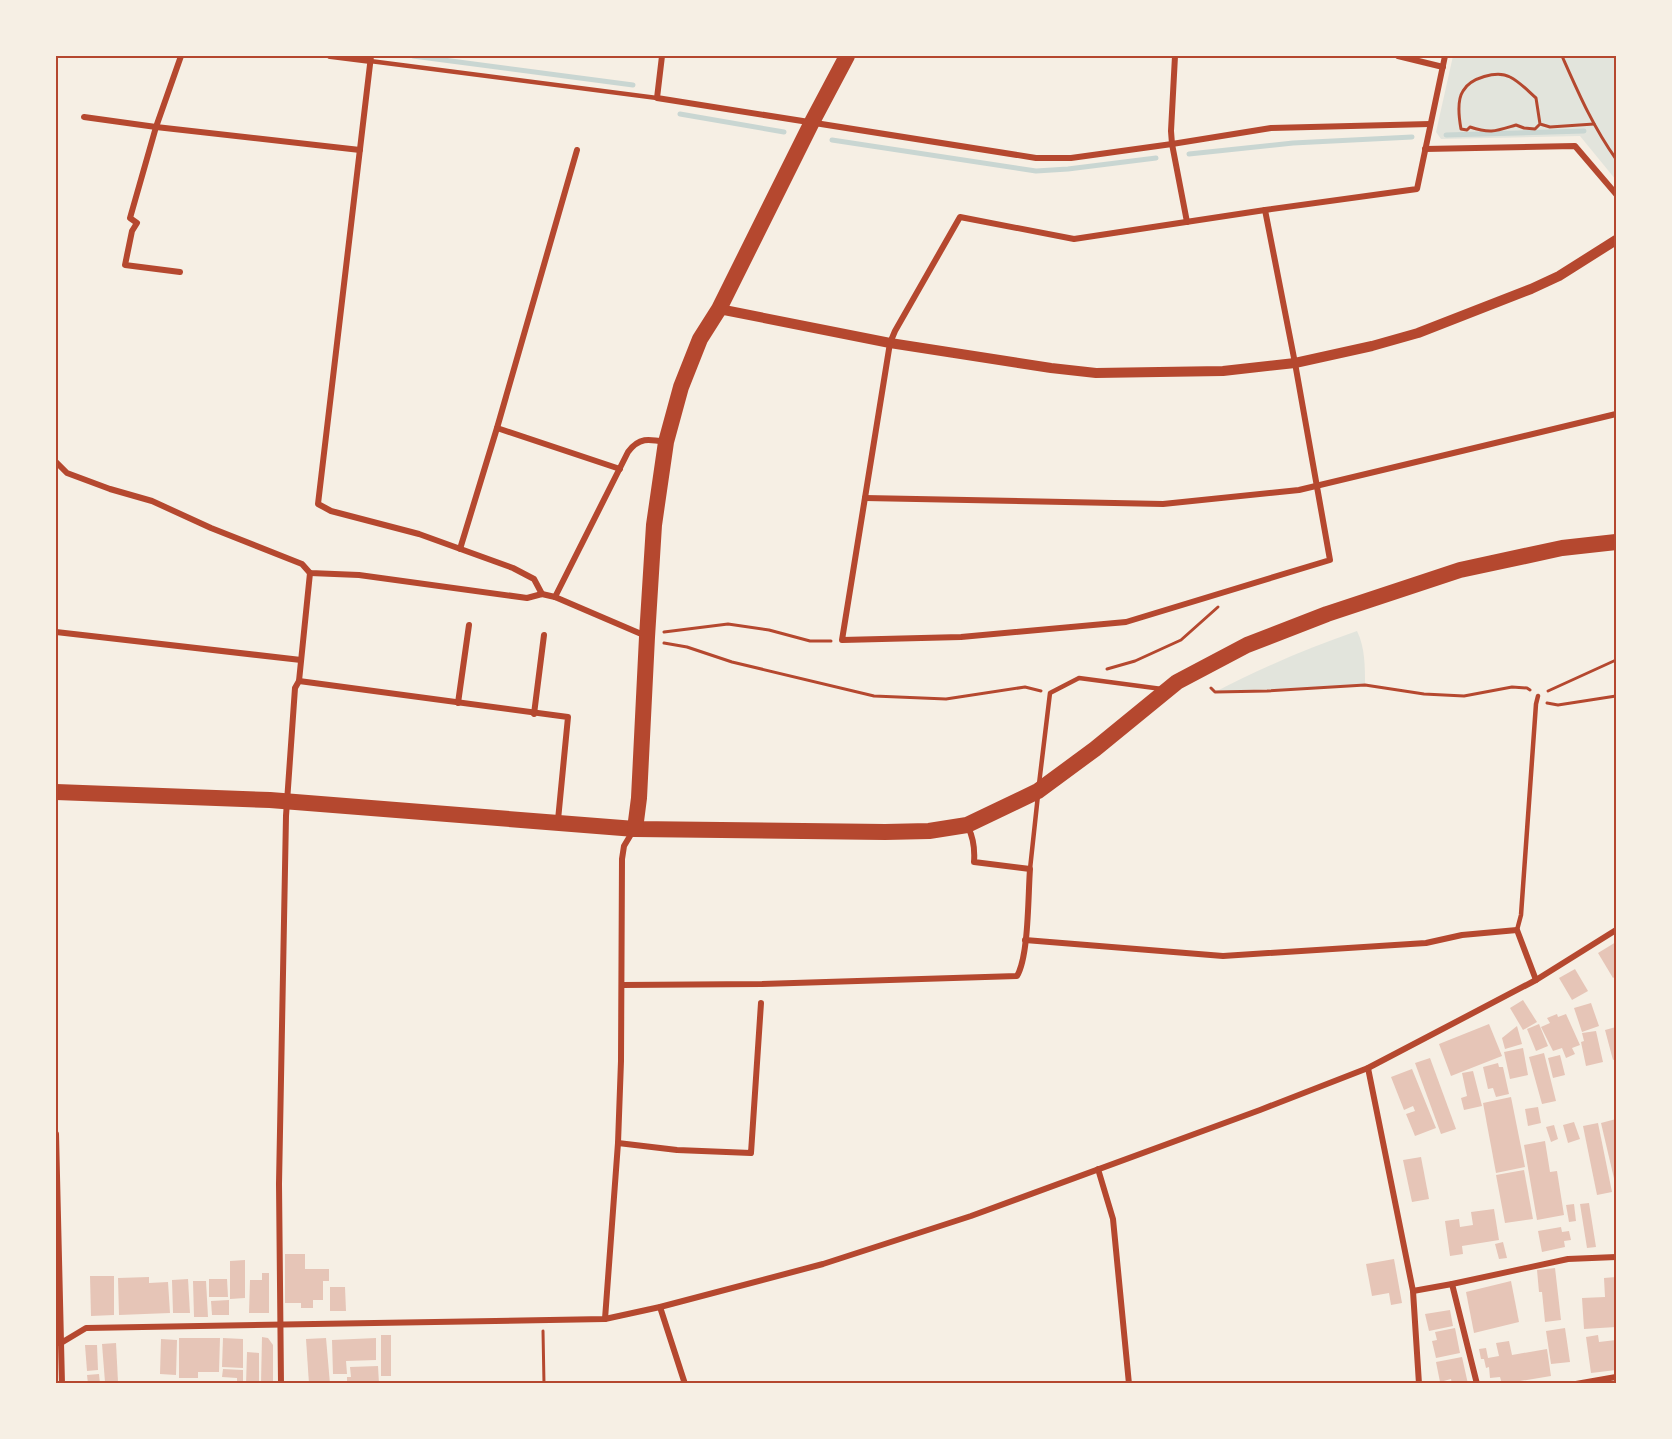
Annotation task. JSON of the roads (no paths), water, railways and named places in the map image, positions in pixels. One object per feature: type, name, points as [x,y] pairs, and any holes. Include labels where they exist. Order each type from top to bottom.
[{"type":"highway","points":[[635,828],[639,798],[654,525],[666,442],[681,387],[700,339],[719,309],[847,56]]},
{"type":"highway","points":[[56,792],[286,801],[635,828],[885,832],[929,831],[967,825],[1038,791],[1095,749],[1177,682],[1247,645],[1327,614],[1449,574],[1562,548],[1617,542]]},
{"type":"street","points":[[180,272],[125,265],[132,231],[137,223],[130,218],[156,127],[181,56]]},
{"type":"street","points":[[330,56],[371,58],[318,504],[331,511],[419,534],[513,568],[534,579],[542,594]]},
{"type":"street","points":[[662,56],[657,98],[1036,158],[1071,158],[1271,128],[1430,124]]},
{"type":"street","points":[[1175,56],[1171,131],[1187,222]]},
{"type":"street","points":[[1398,56],[1443,67]]},
{"type":"street","points":[[1265,210],[1318,485],[1330,560],[1126,622],[961,637],[842,640],[890,343],[960,217],[1074,238],[1265,210],[1417,189],[1445,56]]},
{"type":"street","points":[[84,117],[360,150]]},
{"type":"street","points":[[1425,149],[1575,146],[1617,194]]},
{"type":"street","points":[[460,549],[577,150]]},
{"type":"street","points":[[719,309],[890,343],[1030,365],[1096,373],[1223,371],[1295,363],[1418,333],[1531,289],[1558,276],[1617,240]]},
{"type":"street","points":[[865,498],[1163,504],[1299,490],[1617,414]]},
{"type":"street","points":[[497,428],[620,469]]},
{"type":"street","points":[[555,597],[634,444],[649,439],[666,442]]},
{"type":"street","points":[[56,462],[68,473],[110,489],[152,501],[302,564],[310,573],[359,575],[527,598],[542,594],[555,597],[647,637]]},
{"type":"street","points":[[281,1383],[279,1184],[286,801],[295,688],[299,681],[310,573]]},
{"type":"street","points":[[458,703],[470,625]]},
{"type":"street","points":[[56,632],[301,660]]},
{"type":"street","points":[[534,714],[544,635]]},
{"type":"street","points":[[299,681],[568,717],[558,822]]},
{"type":"street","points":[[622,986],[1017,976],[1021,968],[1025,940],[1030,869],[974,862],[973,837],[967,825]]},
{"type":"street","points":[[605,1319],[618,1143],[621,1061],[622,859],[624,846],[635,828]]},
{"type":"street","points":[[1025,940],[1223,956],[1426,943],[1462,935],[1517,930],[1536,980]]},
{"type":"street","points":[[58,1343],[86,1328],[605,1319],[660,1307],[823,1264],[971,1216],[1368,1068],[1536,980],[1617,930]]},
{"type":"street","points":[[618,1143],[677,1150],[751,1153],[761,1003]]},
{"type":"street","points":[[1368,1068],[1413,1291],[1419,1383]]},
{"type":"street","points":[[56,1134],[58,1343],[62,1383]]},
{"type":"street","points":[[1098,1169],[1113,1219],[1129,1383]]},
{"type":"street","points":[[1413,1291],[1568,1259],[1617,1257]]},
{"type":"street","points":[[1452,1284],[1477,1383]]},
{"type":"street","points":[[660,1307],[685,1383]]},
{"type":"street","points":[[1576,1383],[1617,1377]]},
{"type":"lane","points":[[371,58],[657,98]]},
{"type":"lane","points":[[1030,869],[1050,693],[1079,678],[1168,690]]},
{"type":"lane","points":[[1517,930],[1521,915],[1536,704],[1539,696]]},
{"type":"waterway","points":[[413,56],[633,85]]},
{"type":"waterway","points":[[680,114],[784,132]]},
{"type":"waterway","points":[[1446,135],[1584,131]]},
{"type":"waterway","points":[[1189,154],[1293,143],[1412,137]]},
{"type":"waterway","points":[[832,140],[1036,171],[1156,158]]}]
